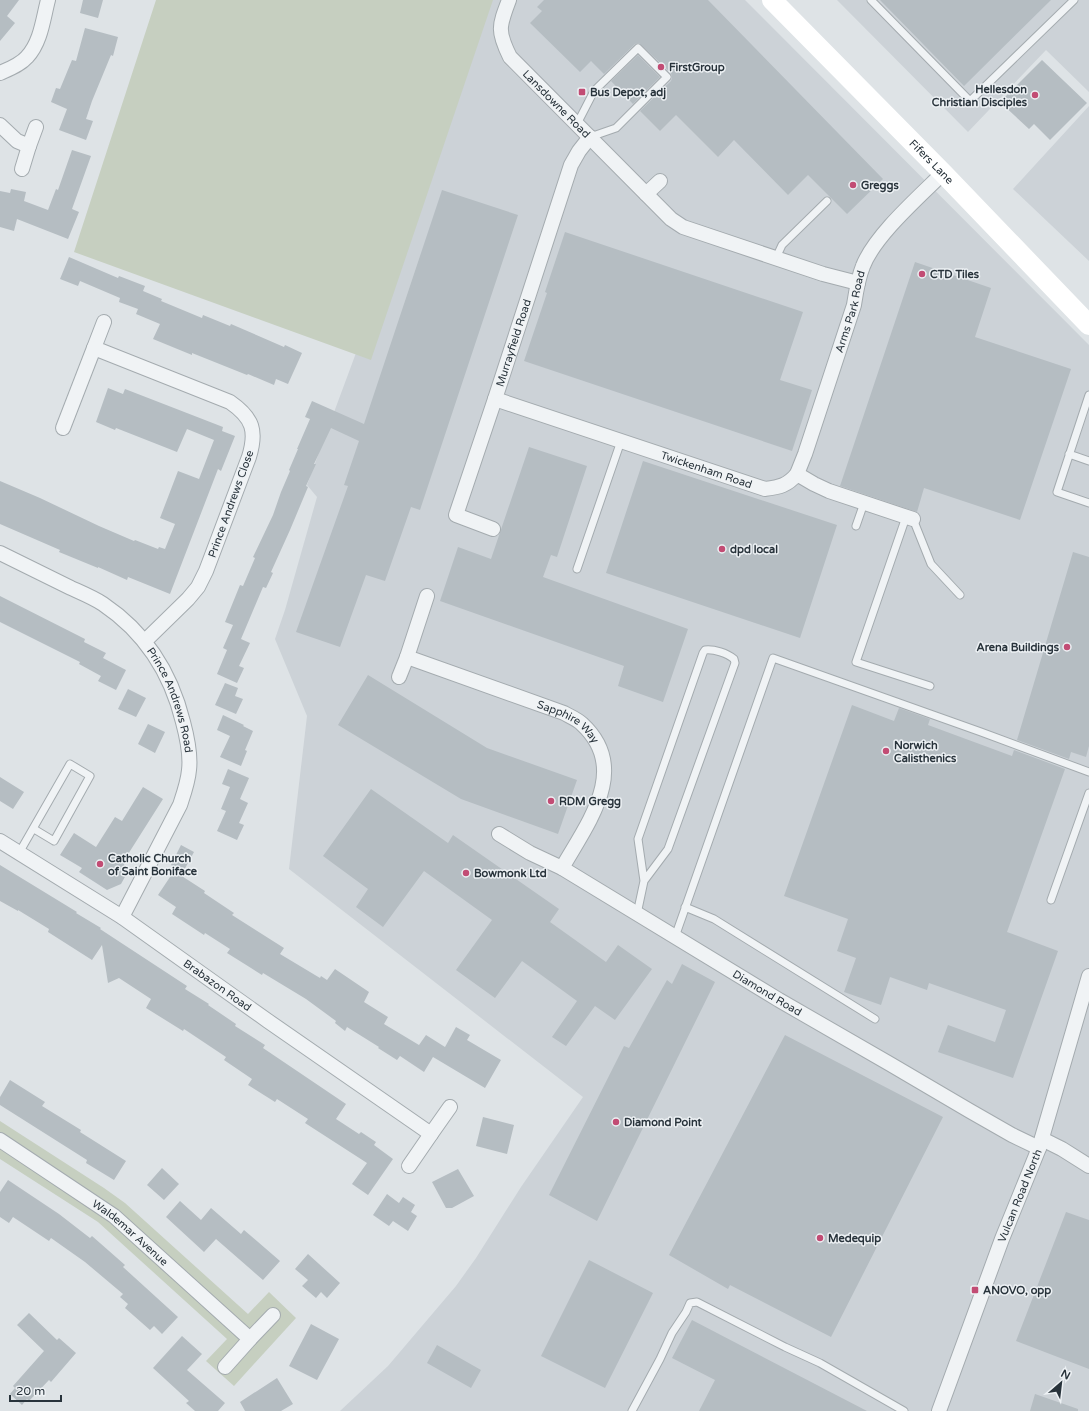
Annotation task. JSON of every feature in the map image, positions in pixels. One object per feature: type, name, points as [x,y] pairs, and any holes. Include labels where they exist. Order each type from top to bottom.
[{"type":"street","points":[[0,73],[13,67],[26,58],[34,47],[39,36],[48,0]]},
{"type":"street","name":"Lansdowne Road","points":[[509,0],[500,23],[502,42],[510,57],[671,219],[683,227],[823,274],[858,283]]},
{"type":"street","name":"Fifers Lane","points":[[772,0],[943,173],[1089,325]]},
{"type":"street","points":[[0,125],[16,141],[29,146]]},
{"type":"street","points":[[22,169],[36,127]]},
{"type":"street","name":"Murrayfield Road","points":[[493,529],[456,515],[571,165],[578,151],[590,137]]},
{"type":"street","name":"Arms Park Road","points":[[797,474],[854,305],[863,265],[869,253],[889,228],[943,173]]},
{"type":"street","points":[[646,194],[660,181]]},
{"type":"street","points":[[62,428],[104,322]]},
{"type":"street","name":"Prince Andrews Close","points":[[94,348],[230,402],[240,409],[248,419],[253,430],[254,442],[249,457],[206,571],[198,587],[188,599],[145,641]]},
{"type":"street","name":"Twickenham Road","points":[[495,399],[765,489],[776,488],[791,482],[797,474]]},
{"type":"street","points":[[797,474],[814,484],[909,518]]},
{"type":"street","name":"Prince Andrews Road","points":[[0,553],[102,604],[122,618],[145,641],[159,660],[172,686],[181,712],[188,739],[189,768],[186,788],[180,805],[122,917]]},
{"type":"street","points":[[399,677],[427,596]]},
{"type":"street","name":"Sapphire Way","points":[[407,657],[564,713],[582,724],[597,743],[605,766],[602,790],[592,816],[562,868]]},
{"type":"street","name":"Diamond Road","points":[[499,834],[530,853],[562,868],[779,1000],[1012,1135],[1062,1149],[1089,1166]]},
{"type":"street","name":"Brabazon Road","points":[[0,842],[122,917],[268,1021],[431,1134]]},
{"type":"street","name":"Vulcan Road North","points":[[939,1411],[1002,1239],[1040,1143],[1089,976]]},
{"type":"street","points":[[409,1166],[450,1107]]},
{"type":"street","name":"Waldemar Avenue","points":[[0,1140],[114,1216],[250,1339]]},
{"type":"street","points":[[225,1367],[273,1315]]},
{"type":"lane","points":[[871,0],[970,101],[1074,0]]},
{"type":"lane","points":[[577,124],[594,91],[638,48],[667,77],[616,128],[590,137]]},
{"type":"lane","points":[[776,258],[782,245],[827,201]]},
{"type":"lane","points":[[1089,395],[1057,492],[1089,503]]},
{"type":"lane","points":[[577,569],[621,441]]},
{"type":"lane","points":[[1069,454],[1089,461]]},
{"type":"lane","points":[[856,526],[864,503]]},
{"type":"lane","points":[[909,518],[931,564],[960,595]]},
{"type":"lane","points":[[909,518],[856,662],[930,686]]},
{"type":"lane","points":[[637,914],[644,881],[638,838],[703,653],[705,650],[710,649],[731,656],[735,663],[668,849],[644,881]]},
{"type":"lane","points":[[675,937],[773,658],[1089,772]]},
{"type":"lane","points":[[19,853],[70,764],[90,776],[54,841],[34,829]]},
{"type":"lane","points":[[1051,900],[1089,793]]},
{"type":"lane","points":[[685,907],[714,919],[875,1019]]},
{"type":"lane","points":[[632,1411],[672,1333],[686,1312],[690,1303],[697,1302],[785,1347],[820,1363],[904,1411]]},
{"type":"shaded area","points":[[487,0],[745,0],[1089,345],[1089,1411],[340,1411],[388,1366],[456,1286],[476,1258],[521,1187],[583,1097],[289,869],[307,716],[275,639],[285,610],[317,497],[307,485]]},
{"type":"shaded area","points":[[837,0],[1089,0],[1089,92],[1046,50],[968,132]]},
{"type":"shaded area","points":[[1089,106],[1089,261],[1013,189]]},
{"type":"green space","points":[[156,0],[493,0],[371,360],[74,252]]},
{"type":"green space","points":[[0,1121],[125,1203],[248,1314],[269,1292],[296,1318],[234,1386],[206,1361],[227,1339],[98,1222],[0,1159]]},
{"type":"building","points":[[0,0],[19,0],[7,16],[15,23],[0,41]]},
{"type":"building","points":[[83,0],[103,0],[98,18],[80,13]]},
{"type":"building","points":[[544,0],[708,0],[883,179],[847,214],[808,175],[788,195],[734,140],[718,157],[676,115],[660,131],[640,111],[671,81],[671,73],[639,43],[635,44],[604,74],[591,61],[580,72],[530,23],[542,11],[537,7]]},
{"type":"building","points":[[880,0],[1051,0],[964,86]]},
{"type":"building","points":[[85,28],[118,37],[113,56],[111,55],[86,119],[93,121],[86,140],[59,130],[67,109],[51,102],[56,88],[60,89],[72,60],[76,61]]},
{"type":"building","points":[[638,55],[660,77],[633,104],[611,81]]},
{"type":"building","name":"Hellesdon Christian Disciples","points":[[1042,60],[1087,103],[1050,140],[1034,124],[1029,129],[1000,102]]},
{"type":"building","points":[[72,150],[91,156],[72,209],[79,212],[68,239],[17,219],[14,231],[0,227],[0,191],[10,193],[11,189],[26,192],[24,201],[48,210],[56,189],[58,190]]},
{"type":"building","points":[[442,190],[518,215],[420,510],[411,507],[385,581],[366,575],[340,647],[296,632],[348,486],[344,485],[359,441],[331,428],[314,464],[316,464],[306,486],[308,487],[271,572],[273,573],[266,588],[263,587],[241,639],[250,643],[239,666],[244,668],[237,683],[217,674],[227,650],[223,648],[233,625],[225,622],[240,585],[243,586],[255,558],[253,557],[273,515],[297,449],[310,419],[305,417],[312,401],[364,424]]},
{"type":"building","points":[[565,232],[803,312],[780,380],[812,390],[792,451],[524,361],[547,293],[545,292]]},
{"type":"building","points":[[69,257],[118,278],[119,276],[145,286],[143,291],[162,299],[161,301],[202,318],[203,315],[230,326],[231,324],[284,347],[285,345],[302,353],[288,384],[276,379],[274,385],[153,339],[160,324],[136,314],[138,309],[119,302],[120,298],[80,281],[78,286],[60,279]]},
{"type":"building","points":[[915,262],[991,288],[975,337],[1071,369],[1020,520],[924,488],[917,512],[840,486]]},
{"type":"building","points":[[108,388],[123,394],[125,389],[223,427],[222,431],[235,436],[221,471],[218,469],[170,594],[128,577],[127,580],[59,552],[60,550],[0,524],[0,481],[134,541],[135,540],[158,549],[159,547],[165,549],[175,524],[160,518],[178,471],[199,479],[214,440],[187,429],[177,452],[116,428],[115,430],[96,422]]},
{"type":"building","points":[[529,447],[587,466],[557,557],[551,555],[543,577],[688,629],[663,702],[618,686],[624,666],[440,601],[458,547],[491,559]]},
{"type":"building","name":"dpd local","points":[[643,461],[837,525],[800,638],[606,573]]},
{"type":"building","name":"Arena Buildings","points":[[1073,552],[1089,557],[1089,746],[1086,757],[1071,752],[1069,759],[1017,740]]},
{"type":"building","points":[[0,596],[85,639],[84,642],[106,653],[103,658],[126,670],[116,690],[98,681],[101,676],[79,664],[80,662],[0,622]]},
{"type":"building","points":[[368,675],[487,748],[577,780],[558,834],[461,799],[338,725]]},
{"type":"building","points":[[225,683],[238,688],[235,696],[243,699],[236,714],[215,705]]},
{"type":"building","points":[[128,689],[146,698],[136,717],[118,709]]},
{"type":"building","points":[[852,705],[894,721],[899,708],[930,719],[928,725],[1012,756],[1014,750],[1065,769],[1007,932],[1058,951],[1013,1078],[938,1052],[948,1025],[995,1042],[1006,1010],[929,983],[927,990],[890,977],[881,1005],[844,992],[856,958],[837,951],[848,919],[784,896]]},
{"type":"building","points":[[223,715],[253,731],[245,750],[247,751],[241,766],[220,757],[230,736],[217,730]]},
{"type":"building","points":[[148,724],[165,732],[155,753],[138,744]]},
{"type":"building","points":[[228,769],[249,778],[240,799],[248,803],[239,823],[244,825],[237,840],[217,831],[226,811],[221,809],[230,787],[222,784]]},
{"type":"building","points":[[0,777],[24,792],[13,809],[0,801]]},
{"type":"building","points":[[143,787],[163,799],[125,859],[127,860],[124,864],[126,875],[121,884],[107,890],[79,872],[82,868],[60,855],[74,833],[96,847],[115,817],[122,821]]},
{"type":"building","points":[[371,789],[448,843],[453,835],[559,909],[550,922],[606,962],[618,945],[652,969],[615,1020],[595,1006],[566,1046],[552,1037],[577,1001],[522,961],[495,998],[456,970],[492,920],[424,871],[383,927],[356,907],[368,889],[323,856]]},
{"type":"building","points":[[181,845],[194,852],[183,872],[171,865]]},
{"type":"building","points":[[0,865],[77,912],[76,913],[101,928],[100,929],[187,986],[185,989],[209,1004],[208,1005],[236,1024],[235,1026],[265,1045],[263,1048],[346,1104],[336,1119],[359,1134],[361,1132],[376,1142],[374,1145],[393,1159],[368,1195],[352,1184],[367,1163],[305,1123],[308,1119],[277,1099],[275,1102],[248,1085],[252,1079],[224,1060],[226,1057],[184,1029],[183,1031],[146,1008],[151,999],[119,978],[108,983],[102,945],[92,960],[48,932],[49,929],[0,901]]},
{"type":"building","points":[[174,871],[205,891],[204,893],[234,913],[232,915],[284,948],[280,954],[320,978],[321,976],[327,980],[335,969],[369,992],[364,1002],[388,1017],[384,1024],[419,1045],[426,1035],[445,1047],[456,1027],[470,1035],[467,1040],[501,1060],[485,1088],[433,1057],[424,1072],[400,1056],[397,1060],[347,1027],[345,1031],[335,1023],[336,1021],[306,999],[263,973],[262,975],[227,953],[230,949],[205,933],[204,935],[172,914],[176,907],[158,895]]},
{"type":"building","name":"Diamond Point","points":[[682,964],[715,982],[597,1221],[549,1195],[624,1046],[629,1048],[667,980],[672,984]]},
{"type":"building","points":[[785,1035],[943,1117],[831,1337],[730,1285],[728,1289],[669,1255]]},
{"type":"building","points":[[10,1080],[45,1102],[42,1106],[81,1130],[80,1132],[126,1161],[114,1180],[86,1163],[87,1160],[0,1105],[0,1097]]},
{"type":"building","points":[[483,1117],[514,1125],[507,1154],[476,1146]]},
{"type":"building","points":[[162,1168],[179,1184],[164,1200],[147,1185]]},
{"type":"building","points":[[458,1169],[474,1196],[452,1208],[446,1208],[432,1182]]},
{"type":"building","points":[[8,1180],[59,1214],[90,1238],[92,1236],[125,1265],[123,1267],[178,1317],[162,1334],[154,1326],[150,1330],[125,1308],[128,1304],[120,1297],[123,1294],[85,1262],[51,1238],[49,1241],[13,1217],[9,1223],[0,1217],[0,1192]]},
{"type":"building","points":[[387,1194],[399,1203],[403,1197],[415,1205],[411,1212],[417,1216],[408,1231],[393,1221],[389,1226],[373,1215]]},
{"type":"building","points":[[180,1201],[201,1220],[211,1208],[241,1234],[244,1230],[280,1261],[263,1280],[216,1239],[204,1252],[166,1217]]},
{"type":"building","points":[[1066,1212],[1089,1220],[1089,1369],[1016,1341]]},
{"type":"building","points":[[308,1254],[340,1283],[327,1298],[321,1292],[316,1298],[302,1286],[308,1280],[295,1269]]},
{"type":"building","points":[[589,1260],[653,1293],[605,1388],[541,1356]]},
{"type":"building","points":[[29,1313],[57,1340],[59,1338],[76,1353],[51,1382],[49,1380],[29,1401],[27,1399],[22,1405],[10,1394],[15,1388],[13,1386],[44,1351],[17,1325]]},
{"type":"building","points":[[692,1320],[867,1411],[699,1411],[715,1380],[672,1358]]},
{"type":"building","points":[[311,1324],[339,1339],[317,1380],[289,1366]]},
{"type":"building","points":[[182,1336],[202,1354],[187,1370],[225,1403],[218,1411],[195,1411],[186,1403],[189,1401],[153,1368]]},
{"type":"building","points":[[437,1345],[481,1370],[471,1388],[427,1363]]},
{"type":"building","points":[[277,1378],[293,1404],[281,1411],[245,1411],[240,1402]]},
{"type":"building","points":[[1035,1394],[1078,1409],[1078,1411],[1030,1411]]},
{"type":"place","name":"FirstGroup","points":[[661,67]]},
{"type":"place","name":"Bus Depot, adj","points":[[582,92]]},
{"type":"place","name":"Hellesdon Christian Disciples","points":[[1035,95]]},
{"type":"place","name":"Greggs","points":[[853,185]]},
{"type":"place","name":"CTD Tiles","points":[[922,274]]},
{"type":"place","name":"dpd local","points":[[722,549]]},
{"type":"place","name":"Arena Buildings","points":[[1067,647]]},
{"type":"place","name":"Norwich Calisthenics","points":[[886,751]]},
{"type":"place","name":"RDM Gregg","points":[[551,801]]},
{"type":"place","name":"Catholic Church of Saint Boniface","points":[[100,864]]},
{"type":"place","name":"Bowmonk Ltd","points":[[466,873]]},
{"type":"place","name":"Diamond Point","points":[[616,1122]]},
{"type":"place","name":"Medequip","points":[[820,1238]]},
{"type":"place","name":"ANOVO, opp","points":[[975,1290]]}]
